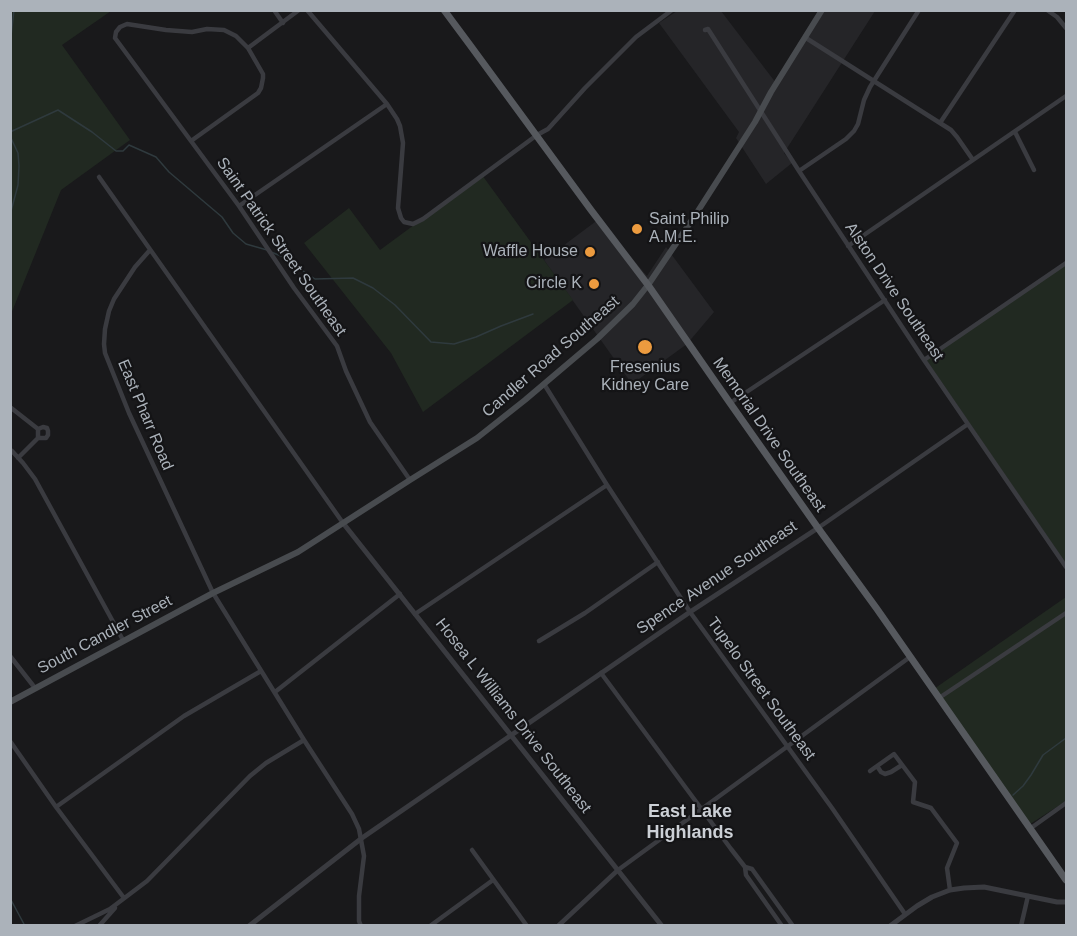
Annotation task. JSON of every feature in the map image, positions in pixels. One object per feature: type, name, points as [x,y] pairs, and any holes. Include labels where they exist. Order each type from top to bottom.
[{"type":"main road","name":"Memorial Drive Southeast","points":[[444,10],[648,285],[1066,880]]},
{"type":"main road","name":"Candler Road Southeast","points":[[343,523],[477,438],[597,339],[633,304],[648,285],[761,112],[822,10]]},
{"type":"main road","name":"South Candler Street","points":[[10,702],[213,593],[298,552],[343,523]]},
{"type":"street","points":[[274,10],[283,23]]},
{"type":"street","points":[[190,141],[258,93],[263,78],[248,48],[299,10]]},
{"type":"street","points":[[307,10],[397,118],[402,134],[403,153],[399,213],[404,222],[413,224],[548,129],[636,37],[672,10]]},
{"type":"street","points":[[799,171],[854,131],[861,116],[866,95],[919,10]]},
{"type":"street","points":[[940,123],[1015,10]]},
{"type":"street","points":[[1047,10],[1066,28]]},
{"type":"street","name":"Saint Patrick Street Southeast","points":[[248,48],[236,36],[224,30],[207,29],[192,32],[127,24],[120,27],[115,38],[239,206],[294,288],[337,346],[370,422],[410,480]]},
{"type":"street","name":"Alston Drive Southeast","points":[[705,30],[708,29],[848,246],[1066,567]]},
{"type":"street","points":[[806,38],[951,130],[973,160]]},
{"type":"street","points":[[848,246],[1066,96]]},
{"type":"street","points":[[239,206],[387,105]]},
{"type":"street","points":[[1015,132],[1034,170]]},
{"type":"street","points":[[99,177],[343,523]]},
{"type":"street","name":"East Pharr Road","points":[[150,250],[135,267],[114,299],[109,311],[104,344],[105,353],[129,413],[213,593],[352,814],[362,838]]},
{"type":"street","points":[[924,360],[1066,262]]},
{"type":"street","points":[[730,403],[885,300]]},
{"type":"street","name":"Tupelo Street Southeast","points":[[544,384],[690,612],[905,914]]},
{"type":"street","points":[[10,407],[38,429]]},
{"type":"street","name":"Spence Avenue Southeast","points":[[249,926],[362,838],[968,424]]},
{"type":"street","points":[[18,458],[38,438],[46,438],[48,431],[46,428],[38,429]]},
{"type":"street","points":[[38,429],[38,438]]},
{"type":"street","points":[[12,451],[35,479],[123,640]]},
{"type":"street","points":[[415,614],[607,485]]},
{"type":"street","name":"Hosea L Williams Drive Southeast","points":[[343,523],[662,926]]},
{"type":"street","points":[[539,641],[585,613],[658,562]]},
{"type":"street","points":[[275,692],[400,594]]},
{"type":"street","points":[[939,698],[1066,613]]},
{"type":"street","points":[[10,656],[35,688]]},
{"type":"street","points":[[558,926],[618,870],[910,657]]},
{"type":"street","points":[[56,807],[184,716],[261,671]]},
{"type":"street","points":[[601,673],[793,926]]},
{"type":"street","points":[[75,926],[110,909],[147,881],[250,776],[304,740]]},
{"type":"street","points":[[10,741],[124,898]]},
{"type":"street","points":[[870,771],[894,754],[915,782],[913,802],[931,808],[957,843],[947,868],[950,891]]},
{"type":"street","points":[[877,766],[885,774],[902,765]]},
{"type":"street","points":[[1031,828],[1066,803]]},
{"type":"street","points":[[361,926],[359,896],[364,856],[362,838]]},
{"type":"street","points":[[472,850],[527,926]]},
{"type":"street","points":[[746,867],[746,874],[782,926]]},
{"type":"street","points":[[430,926],[493,880]]},
{"type":"street","points":[[890,926],[932,897],[964,888],[984,887],[1066,902]]},
{"type":"street","points":[[1021,926],[1028,896]]},
{"type":"street","points":[[99,926],[124,898]]},
{"type":"shaded area","points":[[11,10],[111,11],[62,45],[130,140],[61,190],[11,314]]},
{"type":"shaded area","points":[[677,11],[721,11],[776,83],[821,11],[875,11],[784,153],[792,163],[766,184],[736,138],[739,132],[659,23]]},
{"type":"shaded area","points":[[482,175],[573,300],[423,412],[391,353],[304,243],[349,208],[380,250]]},
{"type":"shaded area","points":[[599,219],[647,276],[666,247],[714,312],[687,344],[632,384],[544,260]]},
{"type":"shaded area","points":[[1066,262],[1066,564],[925,358]]},
{"type":"shaded area","points":[[1066,597],[1066,801],[1027,826],[931,691]]},
{"type":"waterway","points":[[10,45],[14,10]]},
{"type":"waterway","points":[[10,132],[58,110],[116,151],[123,151],[129,145],[156,157],[169,172],[222,217],[233,233],[246,244],[267,250]]},
{"type":"waterway","points":[[10,136],[18,153],[19,166],[18,185],[10,215]]},
{"type":"waterway","points":[[271,252],[281,256],[315,279],[353,278],[373,288],[395,305],[431,342],[454,344],[533,314]]},
{"type":"waterway","points":[[1013,795],[1023,786],[1043,755],[1066,738]]},
{"type":"waterway","points":[[10,898],[25,926]]},
{"type":"place","name":"Saint Philip A.M.E.","points":[[637,229]]},
{"type":"place","name":"Waffle House","points":[[590,252]]},
{"type":"place","name":"Circle K","points":[[594,284]]},
{"type":"place","name":"Fresenius Kidney Care","points":[[645,347]]},
{"type":"district","name":"East Lake Highlands","points":[[690,822]]}]
